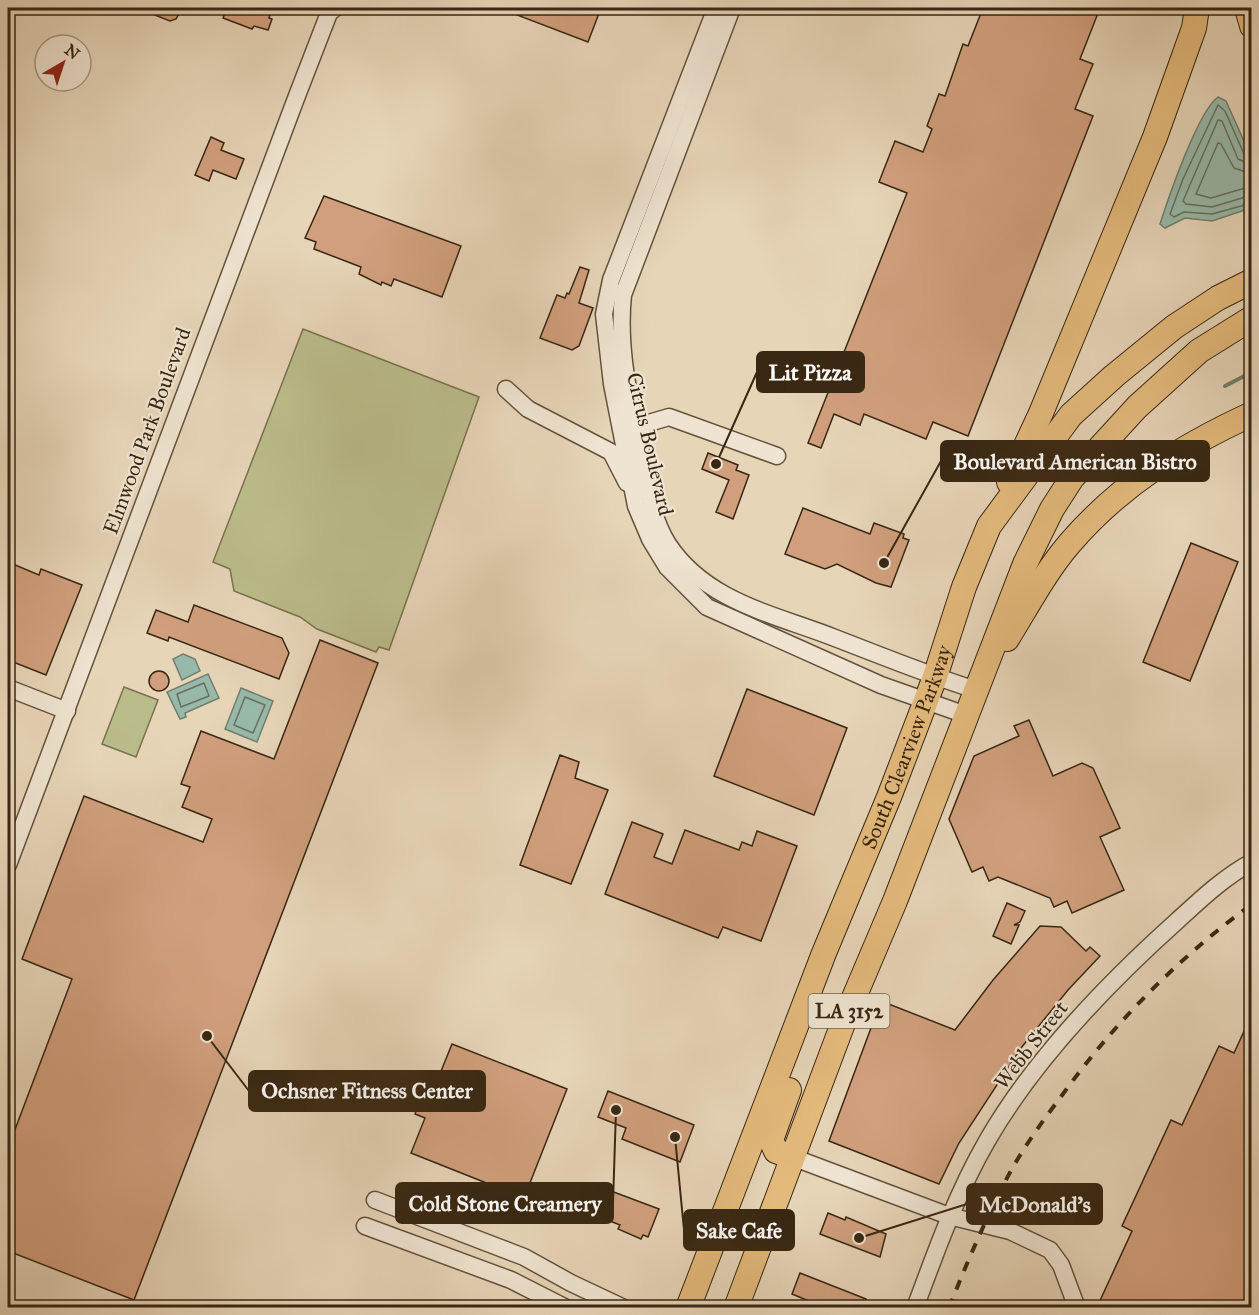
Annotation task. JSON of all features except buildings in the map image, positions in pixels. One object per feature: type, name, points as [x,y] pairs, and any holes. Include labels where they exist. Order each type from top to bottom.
[{"type":"highway","points":[[989,526],[1041,413],[1155,137],[1194,28],[1197,8]]},
{"type":"highway","points":[[1247,8],[1251,26]]},
{"type":"highway","name":"South Clearview Parkway","points":[[688,1308],[824,953],[889,797],[935,677],[964,587],[989,526],[1071,415],[1174,327],[1218,298],[1251,281]]},
{"type":"highway","name":"LA 3152","points":[[736,1308],[792,1157],[1025,564],[1052,509],[1072,478],[1137,407],[1198,351],[1251,318]]},
{"type":"highway","points":[[976,690],[1048,572],[1069,544],[1104,508],[1158,464],[1206,435],[1251,414]]},
{"type":"highway","points":[[792,1157],[776,1150],[771,1140],[827,993],[824,953]]},
{"type":"street","name":"Citrus Boulevard","points":[[716,8],[611,280],[604,314],[612,384],[635,497],[650,539],[667,567],[707,607],[881,685],[966,715]]},
{"type":"street","name":"Citrus Boulevard","points":[[732,8],[623,295],[620,325],[623,360],[652,504],[666,542],[689,572],[742,604],[935,677],[976,690]]},
{"type":"street","name":"Elmwood Park Boulevard","points":[[8,865],[331,9]]},
{"type":"street","points":[[506,389],[528,409],[610,452],[635,497]]},
{"type":"street","points":[[635,427],[669,417],[690,422],[777,456]]},
{"type":"street","points":[[8,688],[67,711]]},
{"type":"street","name":"Webb Street","points":[[915,1308],[950,1216],[988,1140],[1031,1078],[1096,999],[1191,908],[1251,862]]},
{"type":"street","points":[[792,1157],[950,1216],[1010,1231],[1050,1250],[1061,1265],[1077,1308]]},
{"type":"street","points":[[375,1200],[524,1257],[571,1283],[624,1308]]},
{"type":"street","points":[[365,1226],[511,1280],[566,1308]]},
{"type":"green space","points":[[303,329],[479,397],[389,650],[379,647],[376,652],[317,629],[300,617],[234,591],[230,569],[213,562]]},
{"type":"green space","points":[[124,687],[158,700],[136,757],[102,744]]},
{"type":"water","points":[[1218,97],[1226,101],[1251,157],[1251,208],[1212,221],[1185,218],[1165,228],[1160,224],[1184,156],[1210,105]]},
{"type":"water","points":[[183,654],[195,659],[200,671],[182,680],[173,659]]},
{"type":"water","points":[[208,674],[219,698],[185,713],[186,717],[180,719],[167,692]]},
{"type":"water","points":[[241,688],[273,701],[257,742],[225,729]]},
{"type":"waterway","points":[[1225,386],[1252,372]]},
{"type":"railway","points":[[949,1308],[981,1231],[1009,1174],[1037,1130],[1081,1070],[1148,994],[1198,947],[1252,904]]},
{"type":"place","name":"Lit Pizza","points":[[716,464]]},
{"type":"place","name":"Boulevard American Bistro","points":[[884,563]]},
{"type":"place","name":"Ochsner Fitness Center","points":[[207,1036]]},
{"type":"place","name":"Cold Stone Creamery","points":[[616,1110]]},
{"type":"place","name":"Sake Cafe","points":[[675,1137]]},
{"type":"place","name":"McDonald's","points":[[859,1238]]}]
